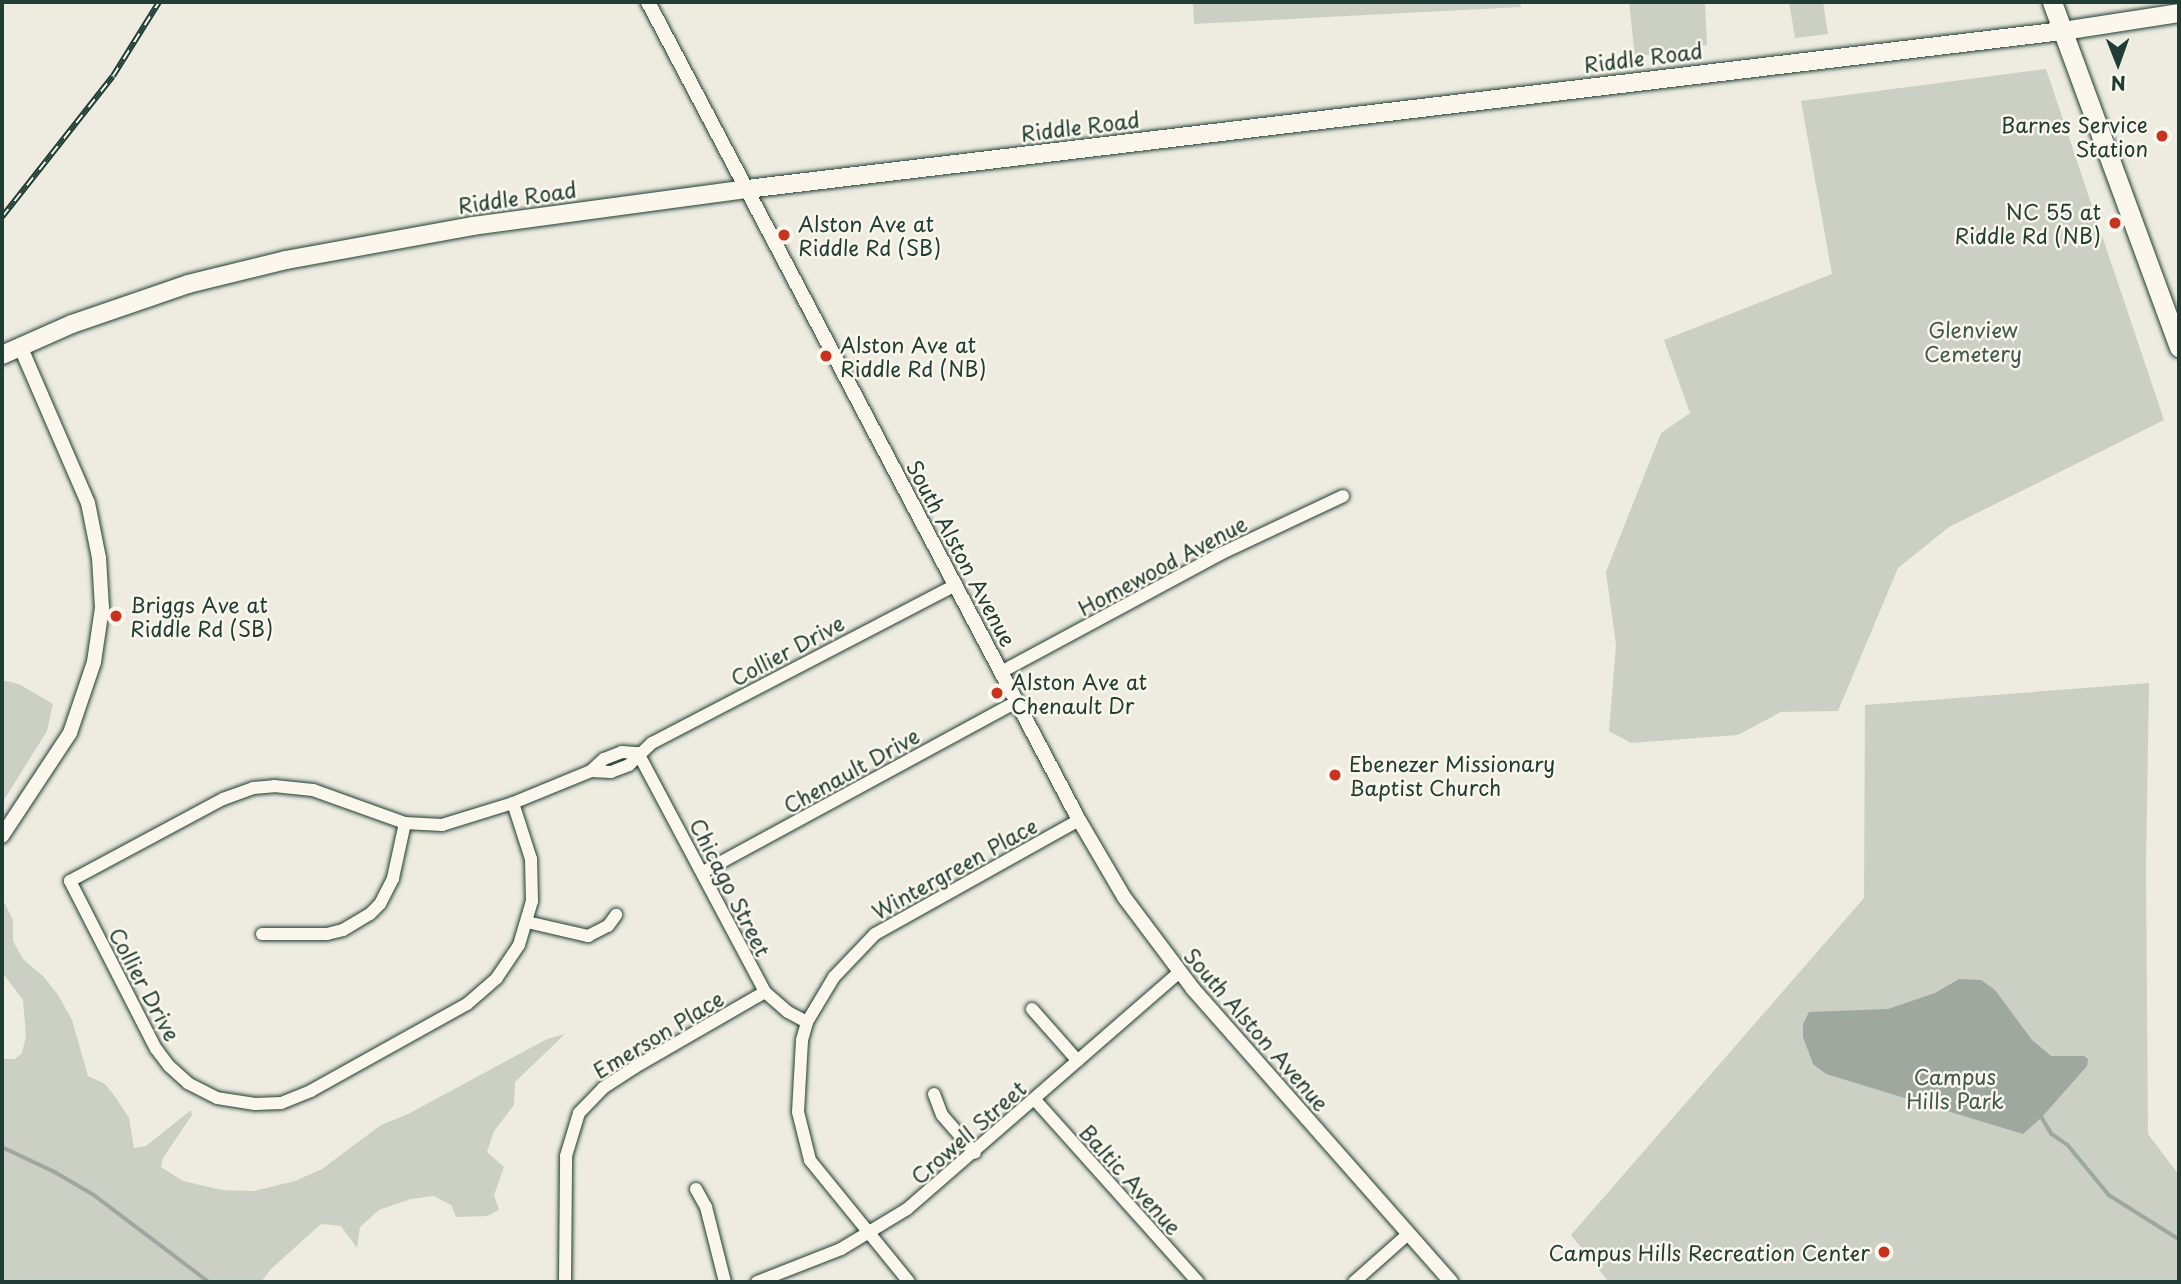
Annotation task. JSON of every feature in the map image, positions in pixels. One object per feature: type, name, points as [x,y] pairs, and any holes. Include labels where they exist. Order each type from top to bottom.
[{"type":"main road","points":[[2052,2],[2179,347]]},
{"type":"main road","name":"Riddle Road","points":[[2,355],[132,302],[188,284],[286,260],[473,226],[747,189],[2063,30],[2179,13]]},
{"type":"street","name":"South Alston Avenue","points":[[648,2],[1016,702],[1124,897],[1180,972],[1407,1235],[1451,1282]]},
{"type":"street","points":[[2,836],[70,733],[94,662],[102,608],[99,558],[88,503],[20,346]]},
{"type":"street","name":"Homewood Avenue","points":[[1001,671],[1220,554],[1343,496]]},
{"type":"street","name":"Collier Drive","points":[[513,803],[531,859],[532,901],[527,922],[509,963],[497,978],[467,1004],[303,1095],[281,1103],[255,1104],[207,1094],[169,1066],[156,1049],[70,881],[214,804],[253,788],[274,786],[313,790],[405,824],[453,824],[591,771],[604,759],[622,752],[638,753],[956,584]]},
{"type":"street","name":"Chenault Drive","points":[[703,872],[1016,702]]},
{"type":"street","name":"Chicago Street","points":[[638,753],[765,992],[782,1008],[807,1022]]},
{"type":"street","name":"Wintergreen Place","points":[[909,1282],[867,1234],[810,1160],[805,1148],[798,1112],[802,1040],[807,1022],[834,977],[875,934],[1079,820]]},
{"type":"street","points":[[262,934],[327,934],[343,930],[370,914],[384,898],[393,878],[405,824]]},
{"type":"street","points":[[527,922],[588,936],[608,926],[616,915]]},
{"type":"street","name":"Crowell Street","points":[[757,1282],[819,1259],[907,1209],[1036,1101],[1180,972]]},
{"type":"street","name":"Emerson Place","points":[[565,1282],[566,1156],[579,1113],[603,1088],[635,1067],[765,992]]},
{"type":"street","points":[[1032,1009],[1078,1061]]},
{"type":"street","points":[[934,1094],[942,1115],[975,1153]]},
{"type":"street","name":"Baltic Avenue","points":[[1036,1101],[1198,1282]]},
{"type":"street","points":[[696,1189],[706,1208],[725,1282]]},
{"type":"street","points":[[1354,1282],[1407,1235]]},
{"type":"green space","points":[[1193,2],[1520,2],[1521,7],[1194,24]]},
{"type":"green space","points":[[1629,2],[1705,2],[1707,45],[1635,57]]},
{"type":"green space","points":[[1789,2],[1823,2],[1828,34],[1795,38]]},
{"type":"green space","name":"Glenview Cemetery","points":[[2046,69],[2164,420],[1949,527],[1898,568],[1838,711],[1781,712],[1738,735],[1631,743],[1609,731],[1616,645],[1606,572],[1661,433],[1690,413],[1664,340],[1832,274],[1801,101]]},
{"type":"green space","points":[[2,680],[19,684],[53,704],[47,731],[2,803]]},
{"type":"green space","name":"Campus Hills Park","points":[[2149,683],[2146,867],[2148,1134],[2179,1175],[2179,1282],[1609,1282],[1571,1235],[1864,898],[1865,705]]},
{"type":"green space","points":[[2,898],[13,920],[13,941],[23,959],[44,977],[58,995],[72,1020],[88,1076],[105,1084],[129,1118],[134,1148],[146,1146],[191,1110],[192,1115],[163,1158],[161,1167],[183,1181],[222,1190],[254,1191],[295,1181],[322,1169],[381,1125],[408,1114],[547,1039],[565,1034],[515,1082],[514,1105],[494,1131],[487,1152],[504,1167],[494,1195],[499,1210],[487,1216],[456,1217],[451,1205],[434,1196],[411,1199],[379,1210],[360,1227],[357,1248],[341,1226],[321,1224],[271,1269],[261,1282],[2,1282],[2,1059],[15,1059],[22,1053],[26,1036],[23,1000],[2,972]]},
{"type":"shaded area","points":[[1959,979],[1981,980],[1995,990],[2032,1040],[2051,1056],[2084,1056],[2088,1059],[2087,1066],[2042,1117],[2023,1134],[1826,1074],[1813,1064],[1803,1037],[1803,1024],[1809,1012],[1888,1009],[1935,993]]},
{"type":"waterway","points":[[2041,1116],[2052,1134],[2068,1145],[2109,1195],[2179,1239]]},
{"type":"waterway","points":[[2,1147],[55,1172],[94,1195],[209,1282]]},
{"type":"railway","points":[[2,217],[113,76],[159,2]]},
{"type":"place","name":"Barnes Service Station","points":[[2162,136]]},
{"type":"place","name":"NC 55 at Riddle Rd (NB)","points":[[2115,223]]},
{"type":"place","name":"Alston Ave at Riddle Rd (SB)","points":[[784,235]]},
{"type":"place","name":"Alston Ave at Riddle Rd (NB)","points":[[826,356]]},
{"type":"place","name":"Briggs Ave at Riddle Rd (SB)","points":[[116,616]]},
{"type":"place","name":"Alston Ave at Chenault Dr","points":[[997,693]]},
{"type":"place","name":"Ebenezer Missionary Baptist Church","points":[[1335,775]]},
{"type":"place","name":"Campus Hills Recreation Center","points":[[1884,1252]]}]
